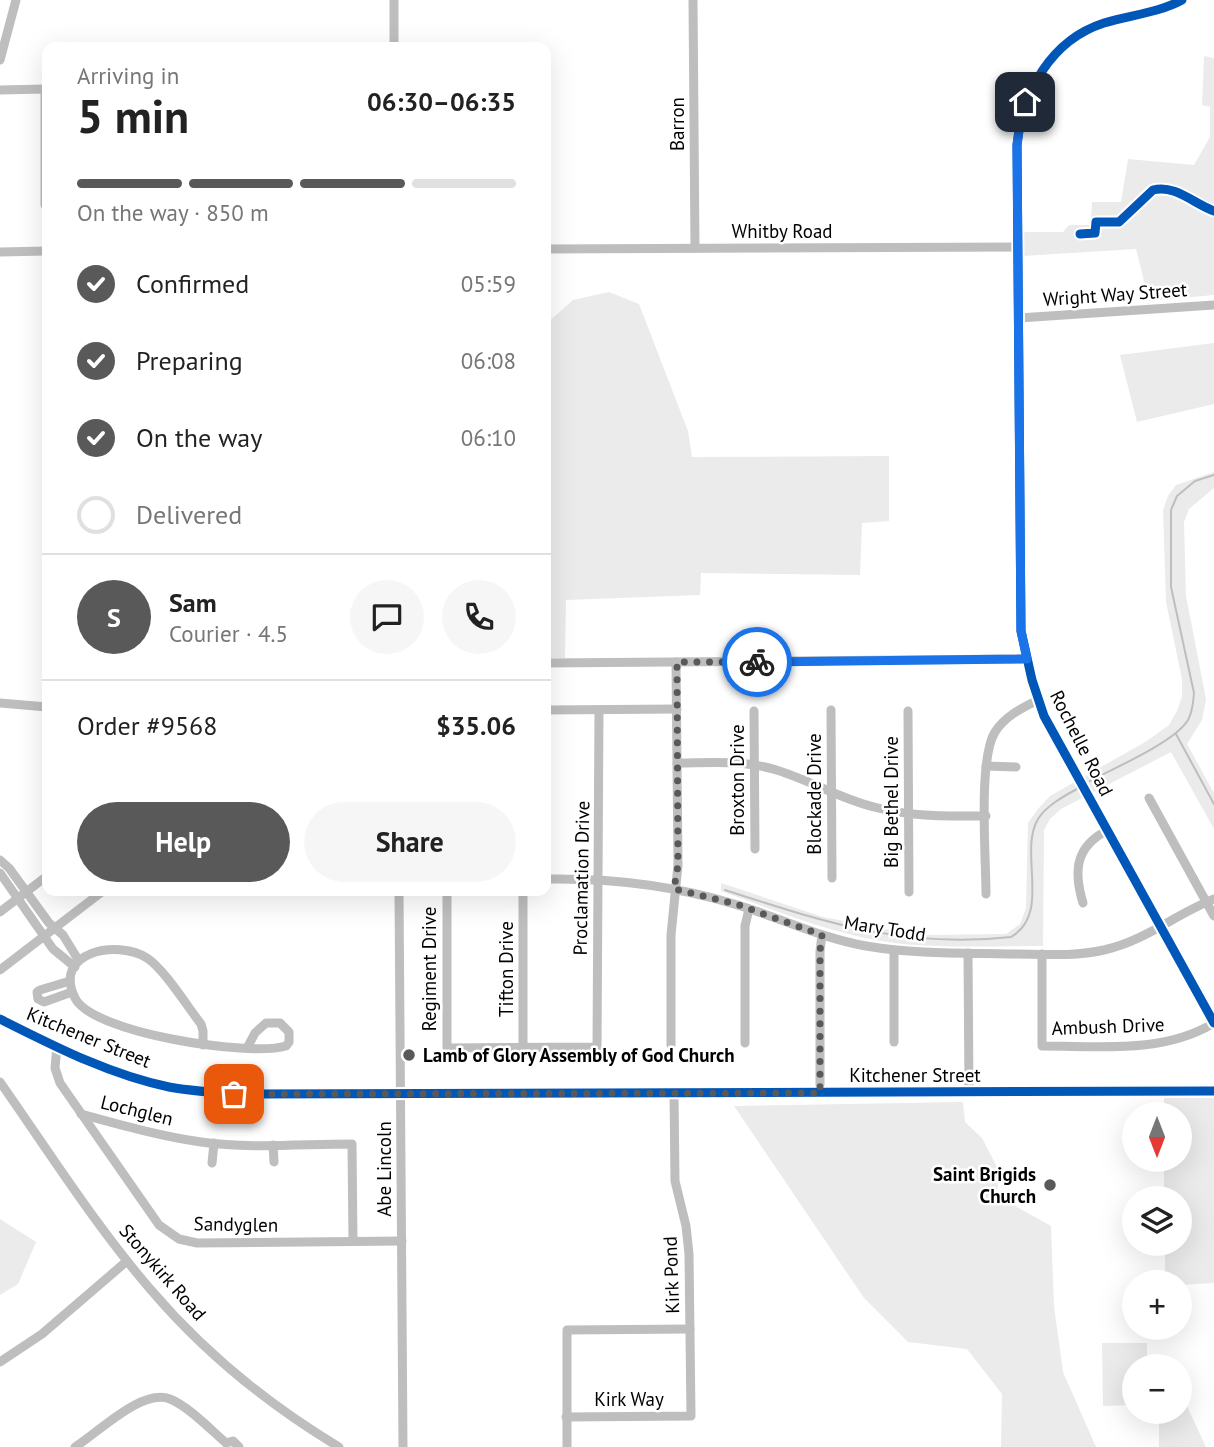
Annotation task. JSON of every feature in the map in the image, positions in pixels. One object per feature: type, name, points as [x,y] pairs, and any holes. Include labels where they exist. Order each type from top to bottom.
[{"type":"street","points":[[0,60],[16,0]]},
{"type":"street","points":[[394,0],[394,42]]},
{"type":"street","name":"Barron","points":[[693,0],[695,248]]},
{"type":"street","name":"Rochelle Road","points":[[1182,0],[1158,10],[1120,18],[1084,32],[1059,52],[1039,75],[1025,102],[1018,132],[1021,631],[1044,716],[1214,1023]]},
{"type":"street","points":[[0,90],[42,89]]},
{"type":"street","name":"Whitby Road","points":[[551,249],[1018,247]]},
{"type":"street","points":[[0,252],[42,251]]},
{"type":"street","name":"Wright Way Street","points":[[1019,318],[1214,304]]},
{"type":"street","points":[[551,663],[1027,659]]},
{"type":"street","points":[[671,1045],[671,935],[678,865],[677,662]]},
{"type":"street","points":[[986,894],[986,766],[989,746],[997,729],[1010,716],[1038,700]]},
{"type":"street","points":[[0,703],[42,707]]},
{"type":"street","points":[[551,710],[677,709]]},
{"type":"street","name":"Proclamation Drive","points":[[523,1047],[597,1046],[599,710]]},
{"type":"street","name":"Blockade Drive","points":[[831,710],[832,878]]},
{"type":"street","name":"Broxton Drive","points":[[754,711],[755,849]]},
{"type":"street","name":"Big Bethel Drive","points":[[908,711],[909,892]]},
{"type":"street","points":[[677,763],[754,765],[792,775],[832,794],[876,808],[908,814],[986,816]]},
{"type":"street","points":[[986,766],[1016,767]]},
{"type":"street","points":[[1149,798],[1210,900],[1214,916]]},
{"type":"street","points":[[1083,903],[1080,890],[1081,853],[1087,842],[1108,830]]},
{"type":"street","points":[[0,860],[27,891],[49,923],[63,935],[77,964]]},
{"type":"street","points":[[0,873],[53,949],[77,964]]},
{"type":"street","name":"Mary Todd","points":[[551,879],[633,882],[674,889],[749,909],[822,935],[894,950],[968,953],[1079,954],[1103,950],[1136,940],[1210,900]]},
{"type":"street","points":[[0,912],[42,880]]},
{"type":"street","points":[[0,970],[97,896]]},
{"type":"street","name":"Abe Lincoln","points":[[399,896],[403,1447]]},
{"type":"street","name":"Regiment Drive","points":[[447,896],[447,1048],[523,1047]]},
{"type":"street","name":"Tifton Drive","points":[[523,896],[523,1047]]},
{"type":"street","points":[[745,1042],[745,926],[749,909]]},
{"type":"street","points":[[820,1093],[822,935]]},
{"type":"street","points":[[62,956],[71,948]]},
{"type":"street","points":[[203,1045],[204,1031],[201,1024],[149,959],[136,953],[110,948],[90,954],[77,964],[71,981],[72,992],[83,1009],[150,1034],[203,1045],[247,1048],[286,1046],[289,1032],[280,1023],[266,1023],[255,1033],[247,1048]]},
{"type":"street","points":[[894,950],[894,1042]]},
{"type":"street","points":[[968,953],[969,1092]]},
{"type":"street","name":"Ambush Drive","points":[[1042,954],[1042,1046],[1156,1045],[1184,1038],[1214,1023]]},
{"type":"street","points":[[71,981],[37,992],[38,999],[44,1002],[72,992]]},
{"type":"street","points":[[52,986],[55,998]]},
{"type":"street","name":"Kitchener Street","points":[[0,1019],[127,1076],[170,1087],[254,1095],[1214,1091]]},
{"type":"street","name":"Sandyglen","points":[[57,1046],[57,1077],[159,1225],[179,1239],[204,1244],[402,1241]]},
{"type":"street","name":"Stonykirk Road","points":[[0,1082],[96,1220],[151,1291],[224,1364],[339,1447]]},
{"type":"street","name":"Kirk Pond","points":[[674,1093],[674,1168],[688,1236],[691,1416]]},
{"type":"street","name":"Lochglen","points":[[81,1114],[164,1136],[214,1143],[352,1144],[353,1241]]},
{"type":"street","points":[[212,1163],[214,1143]]},
{"type":"street","points":[[273,1145],[274,1162]]},
{"type":"street","points":[[0,1362],[42,1334],[127,1261]]},
{"type":"street","points":[[567,1447],[567,1329],[690,1329]]},
{"type":"street","points":[[75,1447],[141,1400],[160,1396],[181,1405],[225,1445],[233,1441],[239,1447]]},
{"type":"street","name":"Kirk Way","points":[[566,1417],[691,1416]]},
{"type":"shaded area","points":[[1204,56],[1214,58],[1214,295],[1149,301],[1136,249],[1023,256],[1023,232],[1063,232],[1069,225],[1091,225],[1092,202],[1121,202],[1128,159],[1194,165],[1210,137],[1210,107],[1202,105]]},
{"type":"shaded area","points":[[609,292],[639,304],[688,431],[692,457],[889,456],[889,521],[862,523],[860,575],[701,573],[700,595],[566,600],[565,658],[551,658],[551,320],[573,300]]},
{"type":"shaded area","points":[[1214,343],[1214,404],[1137,422],[1120,355]]},
{"type":"shaded area","points":[[1214,472],[1214,488],[1189,509],[1184,522],[1186,596],[1206,699],[1202,720],[1187,744],[1214,793],[1214,829],[1171,752],[1061,809],[1050,819],[1044,830],[1043,946],[937,946],[879,941],[810,923],[721,891],[721,883],[823,917],[922,935],[1006,934],[1020,924],[1026,908],[1028,823],[1037,810],[1050,796],[1147,741],[1169,725],[1177,711],[1182,696],[1182,679],[1166,602],[1163,510],[1176,485]]},
{"type":"shaded area","points":[[1164,1098],[1214,1098],[1214,1283],[1192,1284],[1192,1270],[1165,1270],[1165,1256],[1192,1256],[1192,1186],[1164,1186],[1164,1172],[1192,1172],[1192,1102],[1164,1102]]},
{"type":"shaded area","points":[[963,1102],[965,1122],[982,1138],[999,1171],[997,1196],[1051,1226],[1054,1306],[1063,1372],[1096,1447],[1001,1447],[1002,1394],[967,1349],[908,1342],[864,1298],[734,1106]]},
{"type":"shaded area","points":[[0,1219],[36,1242],[18,1284],[0,1295]]},
{"type":"shaded area","points":[[1102,1343],[1147,1343],[1147,1354],[1122,1354],[1122,1405],[1103,1406]]},
{"type":"shaded area","points":[[1192,1417],[1206,1447],[1159,1447],[1159,1424],[1192,1424]]},
{"type":"waterway","points":[[1090,781],[1158,746],[1181,728],[1190,717],[1194,693],[1171,587],[1171,510],[1177,496],[1195,481],[1214,475]]},
{"type":"waterway","points":[[1176,734],[1214,804]]},
{"type":"waterway","points":[[725,890],[796,913],[900,936],[972,940],[1011,937],[1023,926],[1030,913],[1031,848],[1038,819],[1050,806],[1077,789]]},
{"type":"cycle path","points":[[1182,0],[1154,11],[1104,23],[1069,42],[1054,55],[1042,71],[1025,106],[1020,125],[1017,145],[1021,631],[1032,680],[1044,716],[1214,1023]]},
{"type":"cycle path","points":[[1080,234],[1095,233],[1096,222],[1119,222],[1153,190],[1177,192],[1214,211]]},
{"type":"cycle path","points":[[0,1019],[83,1059],[125,1075],[169,1087],[234,1094],[1214,1091]]},
{"type":"way so far","points":[[234,1094],[820,1093],[822,935],[736,904],[674,889],[678,865],[677,662],[757,662]]},
{"type":"place","name":"Lamb of Glory Assembly of God Church","points":[[409,1055]]},
{"type":"place","name":"Saint Brigids Church","points":[[1050,1185]]},
{"type":"route","points":[[757,662],[1027,659],[1021,631],[1017,145],[1025,102]]}]
